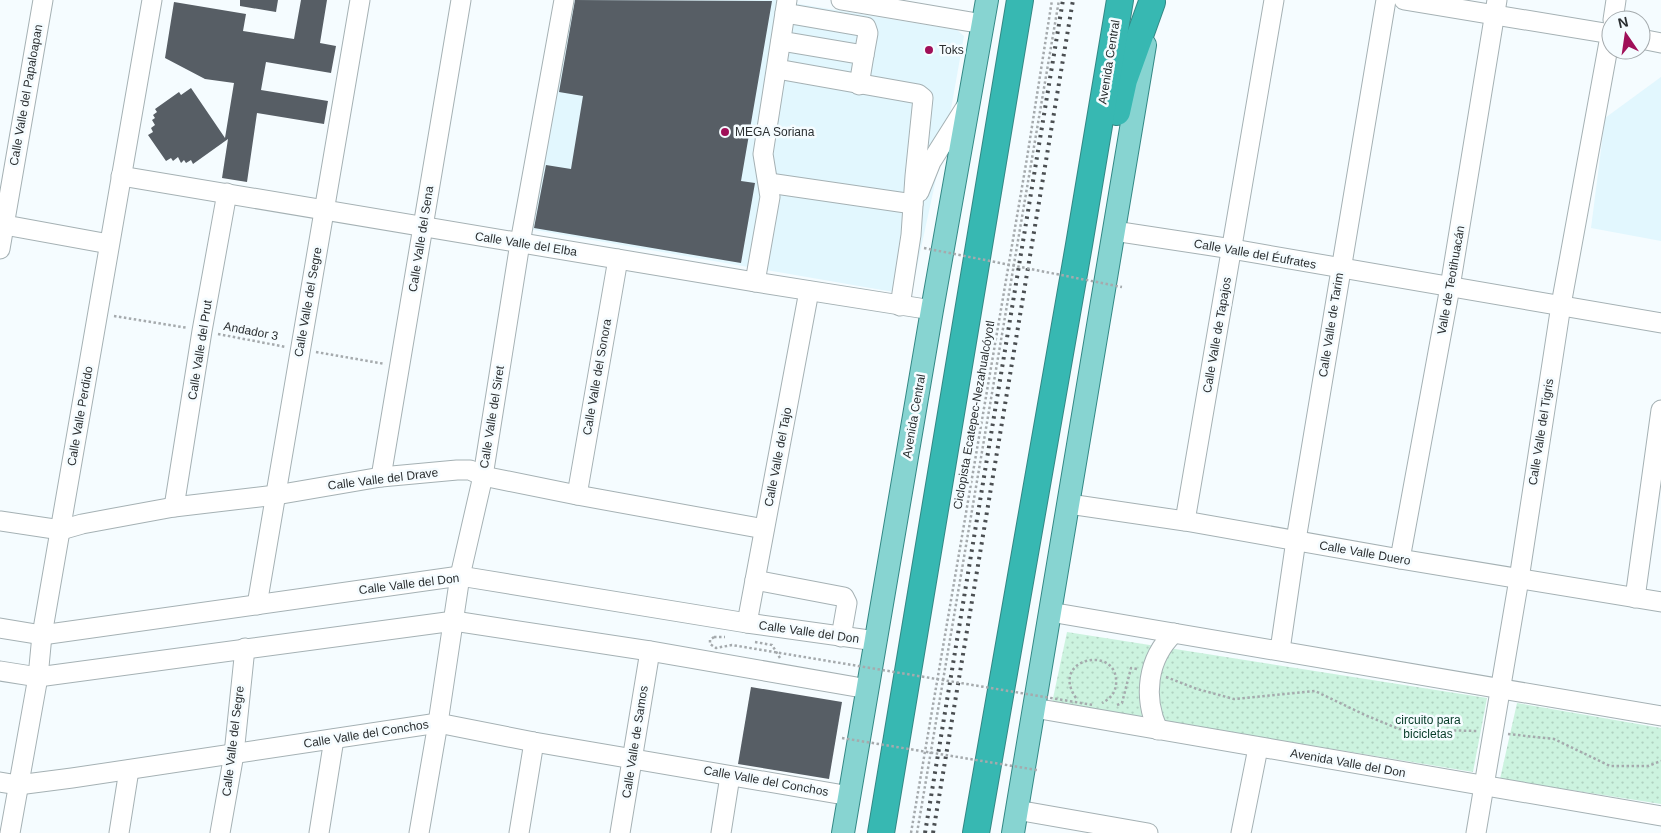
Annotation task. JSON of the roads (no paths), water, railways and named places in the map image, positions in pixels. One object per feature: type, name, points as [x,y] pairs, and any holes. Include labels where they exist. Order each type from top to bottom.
[{"type":"highway","points":[[1004,0],[1009,62]]},
{"type":"highway","points":[[881,833],[1020,0]]},
{"type":"highway","name":"Avenida Central","points":[[976,833],[1120,0]]},
{"type":"highway","points":[[1079,245],[1102,177],[1124,80],[1152,1]]},
{"type":"main road","name":"Avenida Central","points":[[843,833],[987,0]]},
{"type":"main road","points":[[1013,833],[1152,1]]},
{"type":"street","name":"Calle Valle del Papaloapan","points":[[0,249],[2,225],[43,0]]},
{"type":"street","name":"Calle Valle Perdido","points":[[10,833],[9,783],[38,677],[42,635],[152,0]]},
{"type":"street","name":"Calle Valle del Segre","points":[[256,605],[360,0]]},
{"type":"street","name":"Calle Valle del Sena","points":[[381,478],[461,0]]},
{"type":"street","name":"Calle Valle del Siret","points":[[419,833],[460,576],[483,476],[520,242],[564,0]]},
{"type":"street","name":"Calle Valle de Tapajos","points":[[1185,522],[1274,0]]},
{"type":"street","name":"Calle Valle de Tarim","points":[[1280,650],[1340,269],[1386,0]]},
{"type":"street","points":[[1404,0],[1496,8],[1601,31]]},
{"type":"street","points":[[850,1],[983,24]]},
{"type":"street","points":[[755,282],[769,205],[769,183],[764,154],[786,6],[866,27],[868,33],[859,85]]},
{"type":"street","name":"Valle de Teotihuacán","points":[[1400,560],[1450,287],[1496,8]]},
{"type":"street","points":[[781,41],[864,55]]},
{"type":"street","name":"Calle Valle del Tigris","points":[[1476,833],[1519,579],[1561,305],[1606,60]]},
{"type":"street","points":[[777,70],[918,94],[923,98],[911,235],[900,306]]},
{"type":"street","points":[[913,204],[923,185],[931,162],[969,102]]},
{"type":"street","name":"Calle Valle del Elba","points":[[121,176],[932,310]]},
{"type":"street","points":[[769,183],[913,204]]},
{"type":"street","name":"Calle Valle del Prut","points":[[174,507],[202,331],[227,193]]},
{"type":"street","points":[[2,225],[109,244]]},
{"type":"street","name":"Calle Valle del Éufrates","points":[[1114,231],[1232,249],[1661,323]]},
{"type":"street","name":"Calle Valle del Sonora","points":[[576,495],[618,259]]},
{"type":"street","name":"Calle Valle del Tajo","points":[[747,632],[764,529],[809,290]]},
{"type":"street","points":[[1635,598],[1661,410]]},
{"type":"street","name":"Calle Valle del Drave","points":[[0,521],[61,530],[82,524],[174,507],[276,495],[381,478],[470,470],[483,476],[576,495],[764,529]]},
{"type":"street","name":"Calle Valle Duero","points":[[1069,504],[1296,540],[1400,560],[1661,602]]},
{"type":"street","name":"Calle Valle del Don","points":[[0,628],[42,635],[460,576],[747,632],[841,637],[876,641]]},
{"type":"street","points":[[755,580],[844,597],[847,603],[841,637]]},
{"type":"street","points":[[1050,612],[1661,716]]},
{"type":"street","points":[[0,671],[38,677],[454,621],[650,650],[851,688],[868,689]]},
{"type":"street","points":[[1158,730],[1152,717],[1149,699],[1149,677],[1164,642],[1174,633]]},
{"type":"street","name":"Calle Valle del Segre","points":[[220,833],[234,754],[245,648]]},
{"type":"street","name":"Calle Valle de Samos","points":[[620,833],[650,650]]},
{"type":"street","name":"Avenida Valle del Don","points":[[1034,708],[1661,816]]},
{"type":"street","name":"Calle Valle del Conchos","points":[[9,783],[129,770],[438,723],[534,742],[850,796]]},
{"type":"street","points":[[319,833],[334,739]]},
{"type":"street","points":[[519,833],[534,742]]},
{"type":"street","points":[[1241,833],[1258,748]]},
{"type":"street","points":[[119,833],[129,770]]},
{"type":"street","points":[[721,833],[730,776]]},
{"type":"street","points":[[1017,810],[1137,832]]},
{"type":"railway","points":[[925,833],[1063,0]]},
{"type":"railway","points":[[933,833],[1073,0]]},
{"type":"place","name":"Toks","points":[[929,50]]},
{"type":"place","name":"MEGA Soriana","points":[[725,132]]},
{"type":"park label","name":"circuito para bicicletas","points":[[1428,727]]}]
